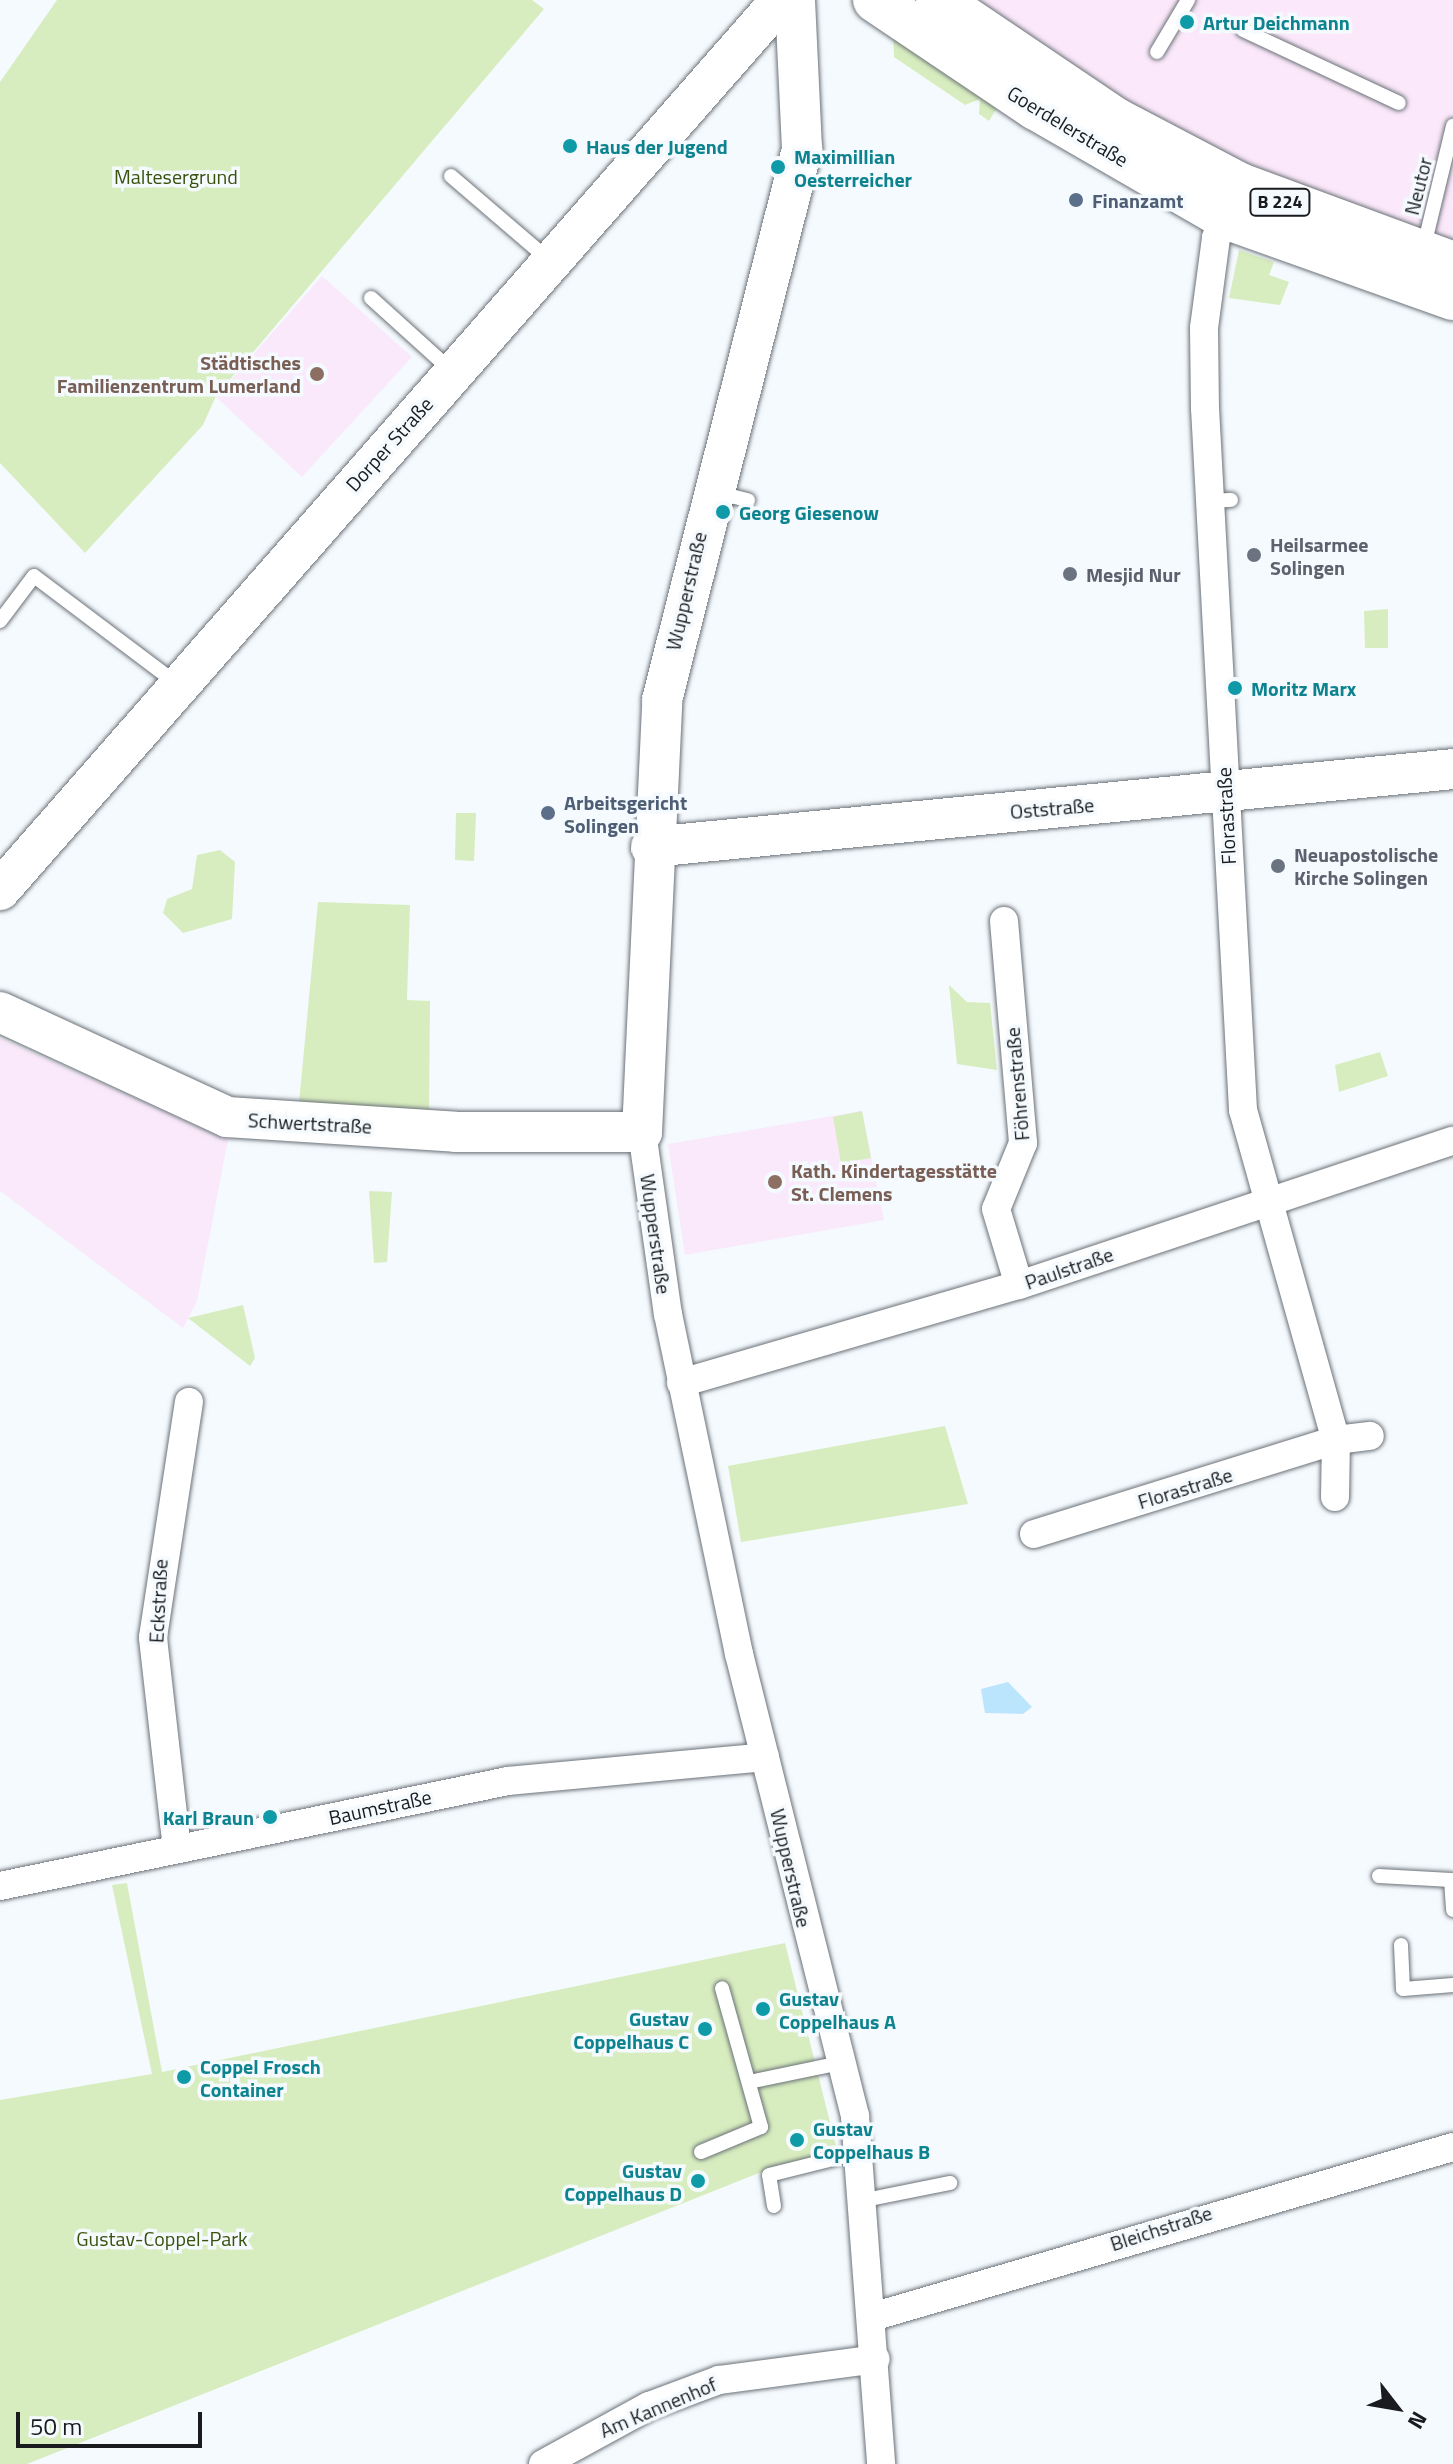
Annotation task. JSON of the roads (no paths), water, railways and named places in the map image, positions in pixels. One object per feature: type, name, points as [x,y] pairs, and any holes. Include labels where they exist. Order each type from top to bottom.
[{"type":"main road","name":"Goerdelerstraße","points":[[875,0],[1036,108],[1232,201],[1453,298]]},
{"type":"main road","name":"Goerdelerstraße","points":[[938,0],[1122,110],[1232,201],[1437,260]]},
{"type":"street","name":"Dorper Straße","points":[[0,890],[176,683],[781,0]]},
{"type":"street","name":"Wupperstraße","points":[[795,0],[802,149],[729,495],[660,714],[651,847],[642,1132],[681,1383],[739,1654],[862,2152],[881,2464]]},
{"type":"street","name":"Florastraße","points":[[1232,201],[1204,328],[1197,408],[1220,501],[1225,603],[1225,792],[1243,1110],[1336,1440],[1335,1497]]},
{"type":"street","name":"Oststraße","points":[[651,847],[1031,801],[1401,782],[1453,769]]},
{"type":"street","name":"Föhrenstraße","points":[[1004,921],[1023,1143],[996,1209],[1019,1285]]},
{"type":"street","name":"Schwertstraße","points":[[0,1012],[227,1117],[456,1132],[642,1132]]},
{"type":"street","name":"Paulstraße","points":[[681,1383],[1019,1285],[1453,1141]]},
{"type":"street","name":"Eckstraße","points":[[177,1849],[153,1637],[189,1402]]},
{"type":"street","name":"Florastraße","points":[[1034,1534],[1336,1440],[1370,1436]]},
{"type":"street","name":"Baumstraße","points":[[0,1886],[508,1781],[765,1757]]},
{"type":"street","name":"Bleichstraße","points":[[872,2317],[1219,2210],[1453,2147]]},
{"type":"street","name":"Am Kannenhof","points":[[543,2464],[649,2406],[719,2380],[876,2359]]},
{"type":"lane","points":[[1157,52],[1195,2]]},
{"type":"lane","points":[[1243,30],[1399,103]]},
{"type":"lane","points":[[1437,118],[1453,125]]},
{"type":"lane","name":"Neutor","points":[[1437,260],[1453,125]]},
{"type":"lane","points":[[451,176],[551,262]]},
{"type":"lane","points":[[371,298],[453,372]]},
{"type":"lane","points":[[0,621],[34,576],[176,683]]},
{"type":"lane","points":[[1379,1876],[1451,1880],[1453,1910]]},
{"type":"lane","points":[[1401,1945],[1403,1989],[1453,1985]]},
{"type":"lane","points":[[701,2152],[761,2127],[722,1988]]},
{"type":"lane","points":[[749,2082],[841,2063]]},
{"type":"lane","points":[[774,2206],[769,2175],[862,2152]]},
{"type":"lane","points":[[865,2200],[950,2183]]},
{"type":"water","points":[[1008,1682],[1032,1707],[1023,1714],[985,1713],[981,1689]]},
{"type":"place","name":"Artur Deichmann","points":[[1187,22]]},
{"type":"place","name":"Haus der Jugend","points":[[570,146]]},
{"type":"place","name":"Maximillian Oesterreicher","points":[[778,167]]},
{"type":"place","name":"Finanzamt","points":[[1076,200]]},
{"type":"place","name":"Städtisches Familienzentrum Lumerland","points":[[317,374]]},
{"type":"place","name":"Georg Giesenow","points":[[723,512]]},
{"type":"place","name":"Heilsarmee Solingen","points":[[1254,555]]},
{"type":"place","name":"Mesjid Nur","points":[[1070,574]]},
{"type":"place","name":"Moritz Marx","points":[[1235,688]]},
{"type":"place","name":"Arbeitsgericht Solingen","points":[[548,813]]},
{"type":"place","name":"Neuapostolische Kirche Solingen","points":[[1278,866]]},
{"type":"place","name":"Kath. Kindertagesstätte St. Clemens","points":[[775,1182]]},
{"type":"place","name":"Karl Braun","points":[[270,1817]]},
{"type":"place","name":"Gustav Coppelhaus A","points":[[763,2009]]},
{"type":"place","name":"Gustav Coppelhaus C","points":[[705,2029]]},
{"type":"place","name":"Coppel Frosch Container","points":[[184,2077]]},
{"type":"place","name":"Gustav Coppelhaus B","points":[[797,2140]]},
{"type":"place","name":"Gustav Coppelhaus D","points":[[698,2181]]},
{"type":"park label","name":"Maltesergrund","points":[[176,176]]},
{"type":"park label","name":"Gustav-Coppel-Park","points":[[162,2238]]}]
